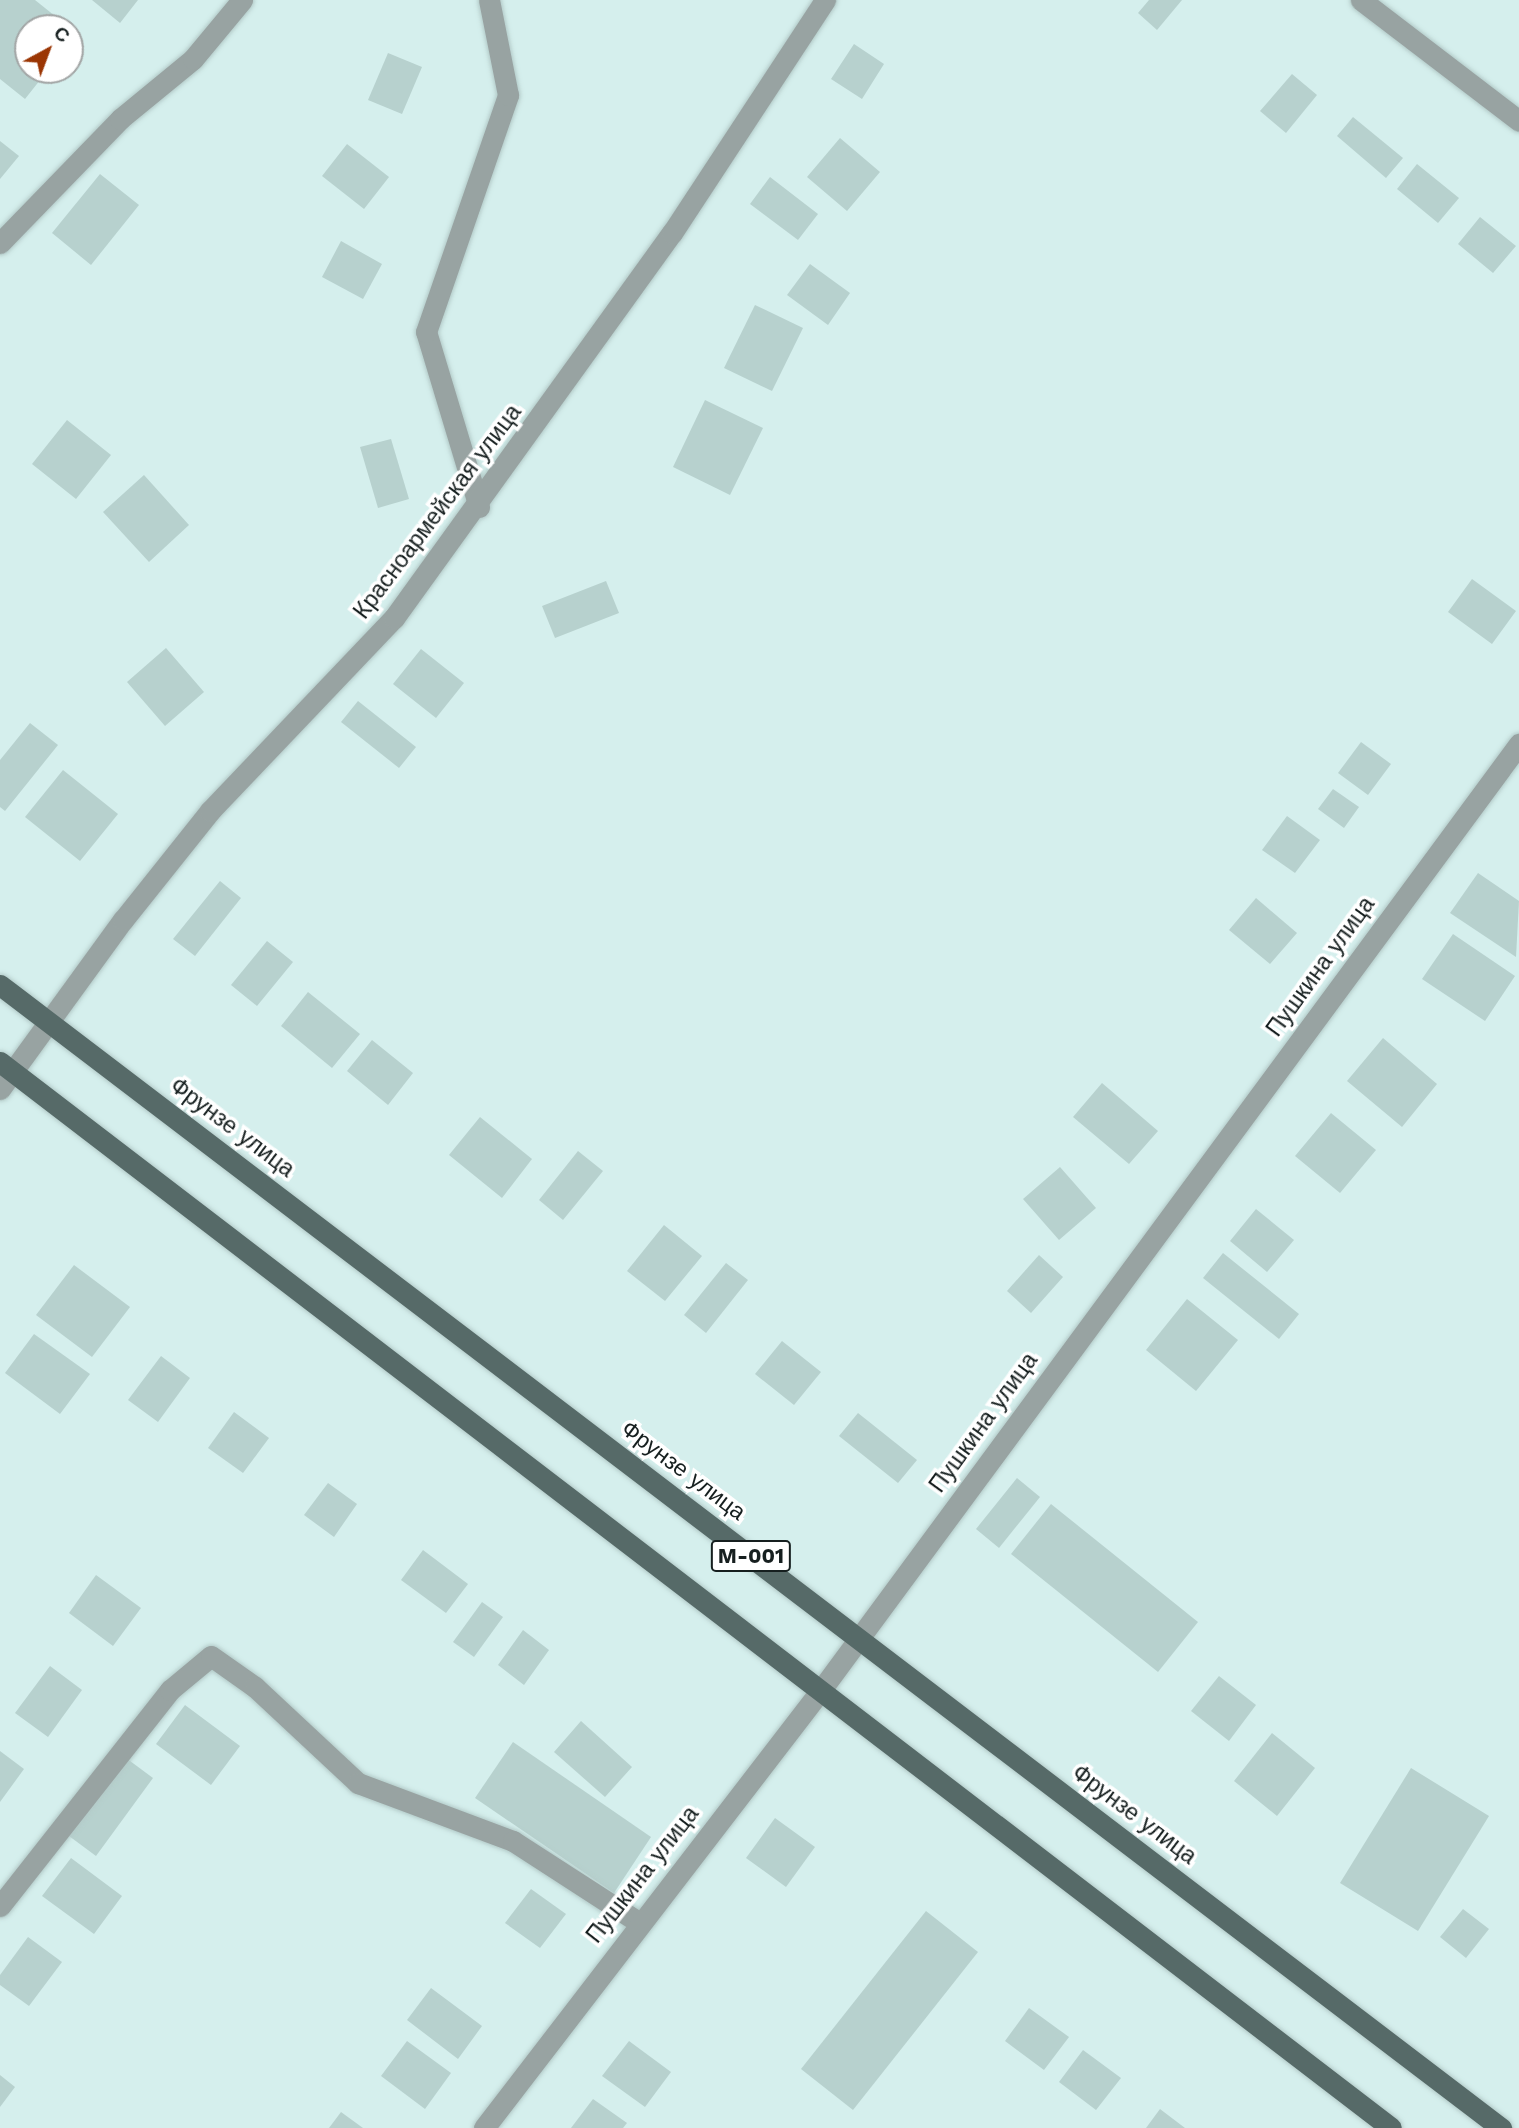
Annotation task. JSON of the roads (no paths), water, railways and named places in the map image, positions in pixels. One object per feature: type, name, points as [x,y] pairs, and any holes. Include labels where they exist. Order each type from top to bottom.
[{"type":"main road","name":"Фрунзе улица","points":[[0,985],[1501,2128]]},
{"type":"main road","name":"M-001","points":[[7,1067],[1391,2128]]},
{"type":"street","points":[[0,243],[120,119],[193,59],[242,0]]},
{"type":"street","points":[[479,507],[426,332],[508,95],[489,0]]},
{"type":"street","name":"Красноармейская улица","points":[[0,1089],[7,1067],[50,1022],[210,811],[394,618],[479,507],[672,233],[825,0]]},
{"type":"street","points":[[1361,0],[1519,121]]},
{"type":"street","name":"Пушкина улица","points":[[484,2128],[638,1922],[821,1689],[1519,744]]},
{"type":"street","points":[[0,1906],[170,1690],[211,1656],[255,1687],[358,1783],[513,1841],[638,1922]]}]
